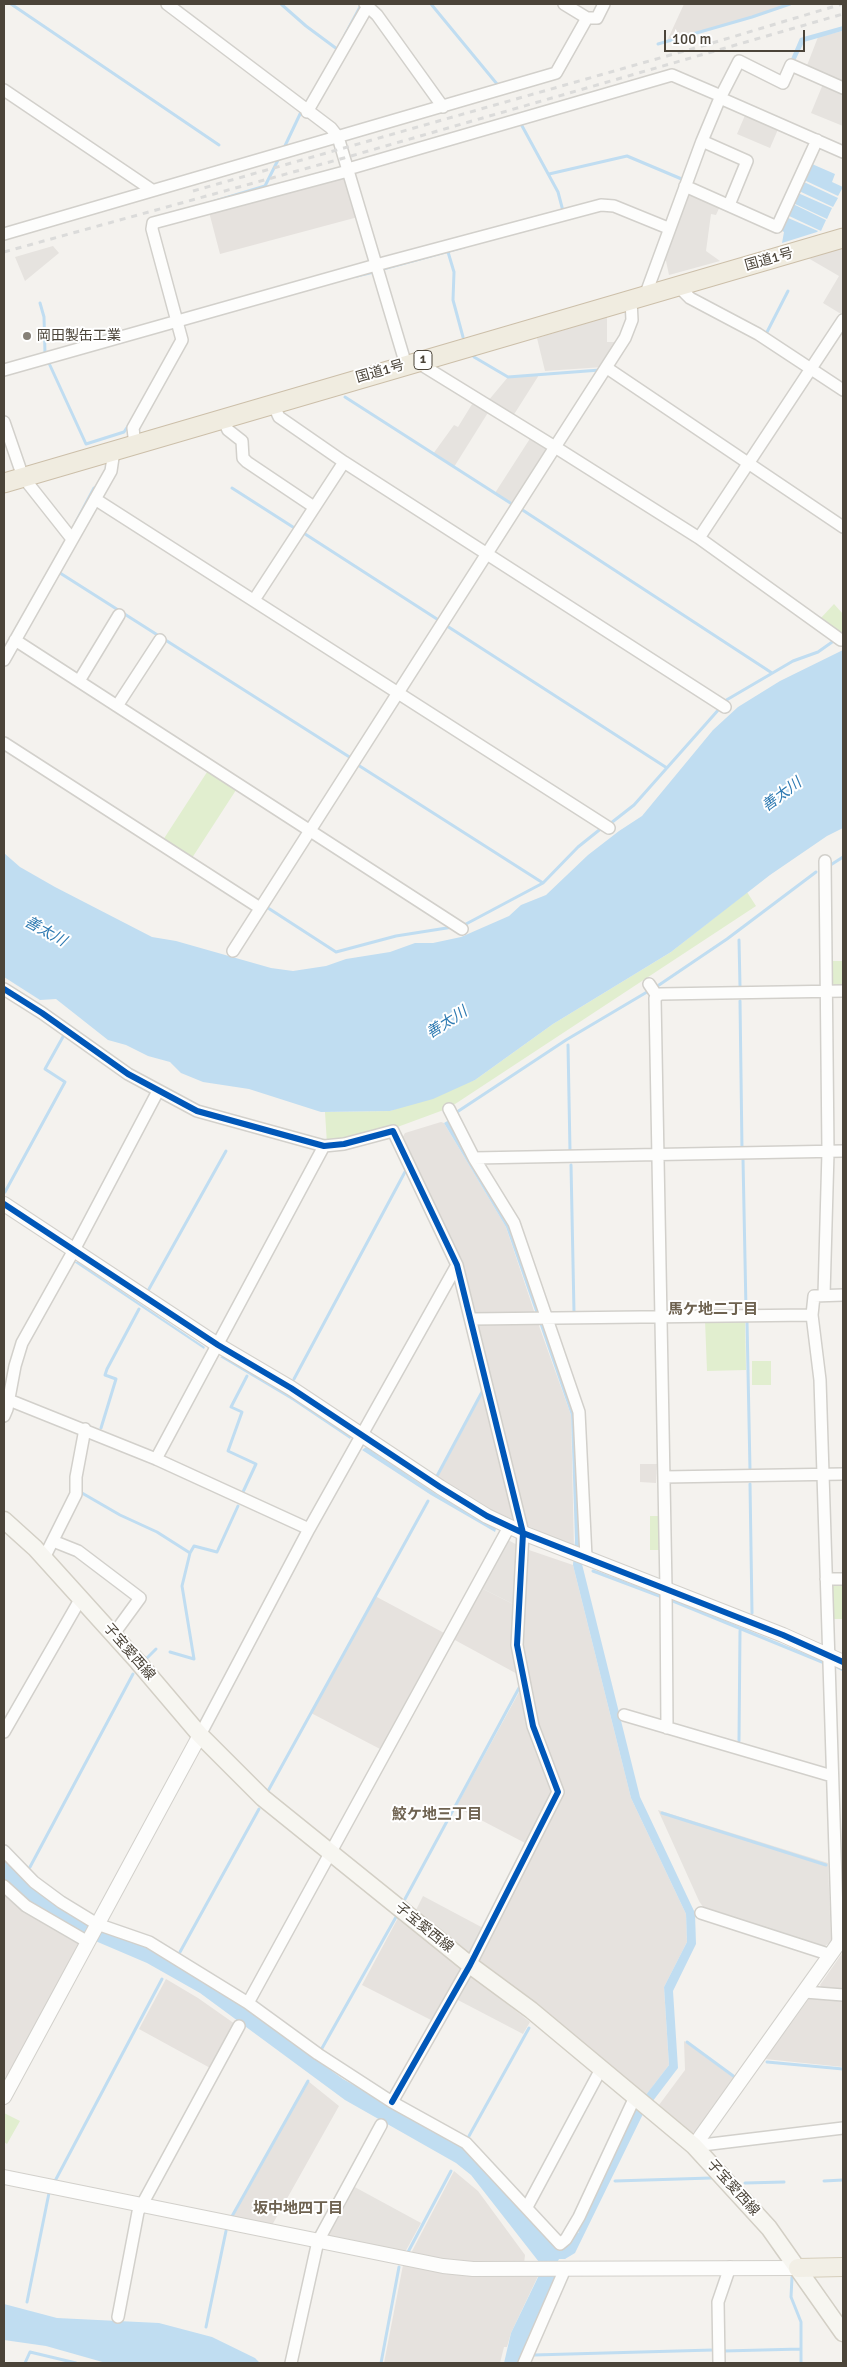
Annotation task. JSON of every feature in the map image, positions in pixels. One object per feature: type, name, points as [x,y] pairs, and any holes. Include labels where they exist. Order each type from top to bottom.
[{"type":"highway","name":"国道1号","points":[[4,483],[843,238]]},
{"type":"main road","name":"子宝愛西線","points":[[4,1520],[82,1598],[200,1735],[263,1798],[330,1854],[470,1965],[531,2010],[652,2109],[694,2146],[769,2228],[843,2333]]},
{"type":"main road","points":[[798,2268],[843,2267]]},
{"type":"street","points":[[167,4],[307,112],[331,128],[338,138],[376,264],[412,363],[555,447],[699,538],[841,640]]},
{"type":"street","points":[[307,112],[367,4],[377,15],[443,107]]},
{"type":"street","points":[[564,4],[586,18],[597,18],[604,4]]},
{"type":"street","points":[[4,234],[556,73],[586,18]]},
{"type":"street","points":[[233,951],[309,829],[607,368],[632,320],[638,298],[720,97],[739,61],[783,83],[791,65],[843,88]]},
{"type":"street","points":[[135,445],[133,428],[182,340],[152,229],[153,224],[348,170],[672,75],[843,152]]},
{"type":"street","points":[[4,90],[152,190]]},
{"type":"street","points":[[685,186],[776,227],[817,140]]},
{"type":"street","points":[[702,141],[747,160],[728,205]]},
{"type":"street","points":[[4,370],[376,264],[601,205],[614,206],[668,228]]},
{"type":"street","points":[[678,286],[690,298],[758,334],[843,390]]},
{"type":"street","points":[[699,538],[750,464],[843,320]]},
{"type":"street","points":[[607,368],[843,527]]},
{"type":"street","points":[[273,404],[278,417],[344,462],[725,708]]},
{"type":"street","points":[[223,419],[228,430],[242,441],[243,458],[247,462],[314,507]]},
{"type":"street","points":[[4,422],[23,477],[72,540]]},
{"type":"street","points":[[4,660],[111,471],[114,451]]},
{"type":"street","points":[[254,600],[344,462]]},
{"type":"street","points":[[95,499],[609,828]]},
{"type":"street","points":[[78,681],[119,615]]},
{"type":"street","points":[[14,640],[462,929]]},
{"type":"street","points":[[117,706],[160,640]]},
{"type":"street","points":[[4,743],[260,908]]},
{"type":"street","points":[[824,1296],[828,1152],[825,861]]},
{"type":"street","points":[[649,984],[658,996]]},
{"type":"street","points":[[4,989],[42,1013],[103,1058],[158,1091],[197,1111],[324,1146],[344,1144],[393,1131],[457,1264],[523,1533],[517,1644],[533,1726],[558,1792],[470,1965],[392,2102]]},
{"type":"street","points":[[667,1728],[655,998],[660,994],[843,991]]},
{"type":"street","points":[[4,1416],[6,1399],[22,1343],[74,1250],[158,1091]]},
{"type":"street","points":[[449,1109],[474,1158],[514,1223],[542,1318],[579,1412],[586,1557]]},
{"type":"street","points":[[156,1459],[324,1146]]},
{"type":"street","points":[[474,1158],[843,1151]]},
{"type":"street","points":[[4,1204],[218,1345],[291,1388],[487,1516],[523,1533],[666,1588],[843,1662]]},
{"type":"street","points":[[4,2096],[310,1529],[457,1264]]},
{"type":"street","points":[[694,2146],[837,1946],[820,1380],[812,1315],[814,1296],[843,1296]]},
{"type":"street","points":[[471,1318],[812,1315]]},
{"type":"street","points":[[6,1399],[156,1459],[310,1529]]},
{"type":"street","points":[[44,1558],[76,1494],[76,1477],[84,1429]]},
{"type":"street","points":[[664,1477],[843,1474]]},
{"type":"street","points":[[248,2003],[509,1527]]},
{"type":"street","points":[[53,1541],[78,1551],[140,1598],[113,1634]]},
{"type":"street","points":[[826,1579],[843,1579]]},
{"type":"street","points":[[4,1732],[7,1716],[82,1598]]},
{"type":"street","points":[[624,1715],[832,1776]]},
{"type":"street","points":[[4,1851],[34,1882],[97,1925],[149,1942],[248,2003],[318,2054],[392,2102],[466,2143],[560,2244],[566,2239],[579,2217],[635,2097]]},
{"type":"street","points":[[4,1886],[26,1906],[88,1942]]},
{"type":"street","points":[[701,1913],[837,1946]]},
{"type":"street","points":[[804,1992],[843,1995]]},
{"type":"street","points":[[118,2317],[140,2206],[239,2026]]},
{"type":"street","points":[[527,2207],[601,2069]]},
{"type":"street","points":[[291,2363],[318,2241],[381,2125]]},
{"type":"street","points":[[694,2146],[843,2128]]},
{"type":"street","points":[[4,2177],[443,2266],[473,2269],[798,2268]]},
{"type":"street","points":[[719,2363],[718,2302],[730,2267]]},
{"type":"street","points":[[524,2363],[565,2269]]},
{"type":"shaded area","points":[[684,4],[790,4],[752,17],[667,41]]},
{"type":"shaded area","points":[[842,31],[843,85],[806,68],[818,37]]},
{"type":"shaded area","points":[[823,84],[843,93],[843,126],[811,113]]},
{"type":"shaded area","points":[[746,113],[779,127],[770,148],[737,134]]},
{"type":"shaded area","points":[[338,175],[347,179],[358,217],[220,254],[209,212]]},
{"type":"shaded area","points":[[690,190],[721,204],[716,215],[711,214],[706,251],[720,261],[669,275],[666,261],[662,259]]},
{"type":"shaded area","points":[[53,246],[59,253],[25,281],[15,257]]},
{"type":"shaded area","points":[[843,247],[843,311],[841,314],[823,303],[839,276],[808,258]]},
{"type":"shaded area","points":[[607,317],[607,342],[618,342],[603,367],[545,371],[537,338]]},
{"type":"shaded area","points":[[539,375],[513,416],[488,401],[508,377]]},
{"type":"shaded area","points":[[474,401],[489,411],[454,467],[433,454],[454,425],[458,427]]},
{"type":"shaded area","points":[[531,437],[548,447],[548,451],[515,506],[495,493]]},
{"type":"shaded area","points":[[441,1122],[444,1123],[506,1227],[535,1314],[479,1314],[472,1309],[402,1138],[405,1133]]},
{"type":"shaded area","points":[[478,1323],[538,1323],[571,1415],[574,1548],[528,1526],[523,1516],[475,1325]]},
{"type":"shaded area","points":[[484,1390],[515,1512],[512,1519],[492,1511],[437,1478]]},
{"type":"shaded area","points":[[640,1464],[657,1464],[656,1483],[640,1482]]},
{"type":"shaded area","points":[[508,1540],[521,1547],[517,1606],[481,1588]]},
{"type":"shaded area","points":[[526,1549],[573,1565],[631,1798],[686,1914],[687,1942],[664,1987],[669,2065],[646,2095],[527,1996],[477,1960],[564,1793],[537,1725],[520,1643]]},
{"type":"shaded area","points":[[481,1588],[517,1606],[521,1676],[453,1639]]},
{"type":"shaded area","points":[[375,1596],[446,1634],[382,1750],[311,1713]]},
{"type":"shaded area","points":[[523,1685],[555,1795],[527,1844],[456,1807]]},
{"type":"shaded area","points":[[658,1810],[828,1863],[831,1942],[822,1948],[705,1910],[699,1901]]},
{"type":"shaded area","points":[[4,1891],[82,1941],[4,2087]]},
{"type":"shaded area","points":[[423,1896],[485,1929],[470,1956],[415,1912]]},
{"type":"shaded area","points":[[398,1918],[461,1968],[431,2020],[362,1985]]},
{"type":"shaded area","points":[[843,1952],[843,1991],[822,1989],[820,1985]]},
{"type":"shaded area","points":[[469,1974],[530,2022],[523,2034],[456,1999]]},
{"type":"shaded area","points":[[166,1979],[198,1998],[235,2024],[212,2069],[139,2029]]},
{"type":"shaded area","points":[[810,1997],[843,2000],[843,2067],[765,2059]]},
{"type":"shaded area","points":[[684,2041],[737,2080],[701,2130],[692,2133],[659,2105],[685,2070]]},
{"type":"shaded area","points":[[308,2081],[339,2106],[271,2227],[231,2219]]},
{"type":"shaded area","points":[[454,2171],[478,2191],[525,2255],[524,2264],[451,2262],[410,2255]]},
{"type":"shaded area","points":[[351,2185],[421,2223],[404,2254],[325,2238]]},
{"type":"shaded area","points":[[403,2265],[444,2271],[539,2274],[511,2333],[507,2347],[504,2347],[500,2363],[384,2363]]},
{"type":"green space","points":[[834,604],[843,614],[843,632],[840,635],[819,620]]},
{"type":"green space","points":[[209,769],[238,787],[192,858],[163,840]]},
{"type":"green space","points":[[747,892],[756,906],[449,1108],[392,1129],[327,1144],[325,1112],[390,1111],[475,1080],[553,1024],[671,952]]},
{"type":"green space","points":[[830,961],[843,961],[843,985],[835,986],[830,980]]},
{"type":"green space","points":[[745,1319],[746,1370],[707,1371],[705,1320]]},
{"type":"green space","points":[[752,1361],[771,1361],[771,1385],[752,1385]]},
{"type":"green space","points":[[650,1516],[659,1516],[660,1550],[650,1550]]},
{"type":"green space","points":[[836,1583],[843,1583],[843,1619],[832,1619],[831,1587]]},
{"type":"green space","points":[[4,2113],[20,2121],[7,2144],[4,2142]]},
{"type":"water","points":[[843,26],[843,33],[842,31],[804,42],[795,61],[791,59],[800,38]]},
{"type":"water","points":[[812,164],[835,174],[832,182],[843,187],[838,196],[804,180]]},
{"type":"water","points":[[804,182],[838,198],[833,207],[799,191]]},
{"type":"water","points":[[798,193],[832,208],[827,219],[793,203]]},
{"type":"water","points":[[793,204],[826,220],[821,231],[787,215]]},
{"type":"water","points":[[786,217],[818,231],[782,243],[784,232],[779,229]]},
{"type":"water","name":"善太川","points":[[843,650],[843,828],[827,836],[770,875],[671,952],[553,1024],[475,1080],[433,1099],[390,1111],[321,1112],[249,1089],[203,1082],[181,1073],[170,1062],[148,1056],[126,1045],[108,1040],[56,999],[40,1000],[4,977],[4,853],[20,867],[55,887],[152,937],[176,941],[271,968],[293,971],[326,966],[346,959],[390,952],[415,943],[433,943],[461,937],[509,916],[521,905],[546,895],[588,855],[642,816],[713,730],[738,707],[780,681]]},
{"type":"water","points":[[449,1120],[510,1226],[576,1414],[582,1564],[640,1797],[695,1913],[696,1944],[673,1991],[678,2068],[643,2114],[575,2253],[565,2259],[559,2259],[557,2263],[559,2270],[521,2363],[504,2363],[511,2333],[541,2271],[539,2262],[471,2175],[456,2163],[345,2100],[200,1993],[147,1963],[93,1940],[22,1898],[4,1880],[4,1860],[18,1874],[95,1929],[153,1949],[230,1998],[343,2079],[462,2146],[490,2171],[556,2249],[560,2249],[576,2231],[579,2233],[577,2229],[635,2109],[669,2065],[664,1987],[687,1942],[686,1914],[631,1798],[573,1565],[575,1540],[571,1415],[506,1227],[444,1123]]},
{"type":"water","points":[[74,1262],[78,1262],[205,1347],[204,1349]]},
{"type":"water","points":[[223,1356],[293,1397],[351,1437],[350,1439],[292,1400],[220,1357]]},
{"type":"water","points":[[366,1447],[433,1492],[496,1529],[495,1532],[431,1495],[362,1450]]},
{"type":"water","points":[[4,2304],[57,2318],[159,2323],[212,2337],[255,2358],[260,2363],[106,2363],[46,2346],[4,2340]]},
{"type":"waterway","points":[[11,4],[219,145]]},
{"type":"waterway","points":[[281,4],[337,49]]},
{"type":"waterway","points":[[431,4],[497,84]]},
{"type":"waterway","points":[[658,44],[790,4]]},
{"type":"waterway","points":[[345,35],[361,5]]},
{"type":"waterway","points":[[283,150],[301,112]]},
{"type":"waterway","points":[[521,124],[558,192],[563,211]]},
{"type":"waterway","points":[[549,174],[627,156],[684,180]]},
{"type":"waterway","points":[[212,202],[265,186],[278,160]]},
{"type":"waterway","points":[[383,269],[464,247]]},
{"type":"waterway","points":[[448,252],[454,272],[453,300],[463,337]]},
{"type":"waterway","points":[[357,276],[374,272]]},
{"type":"waterway","points":[[766,334],[788,291]]},
{"type":"waterway","points":[[40,303],[44,317],[45,353]]},
{"type":"waterway","points":[[474,357],[508,377],[600,370]]},
{"type":"waterway","points":[[50,361],[48,361],[86,444],[124,432],[130,423]]},
{"type":"waterway","points":[[345,397],[515,506]]},
{"type":"waterway","points":[[76,522],[94,488]]},
{"type":"waterway","points":[[232,488],[296,529]]},
{"type":"waterway","points":[[521,509],[772,673]]},
{"type":"waterway","points":[[302,532],[440,621]]},
{"type":"waterway","points":[[60,573],[351,758]]},
{"type":"waterway","points":[[447,626],[667,768]]},
{"type":"waterway","points":[[723,702],[793,661],[818,652],[835,640]]},
{"type":"waterway","points":[[611,823],[634,805],[720,708]]},
{"type":"waterway","points":[[358,765],[543,883]]},
{"type":"waterway","points":[[466,924],[543,883],[578,847],[603,827]]},
{"type":"waterway","points":[[829,866],[843,857]]},
{"type":"waterway","points":[[659,985],[727,939],[816,872]]},
{"type":"waterway","points":[[265,906],[336,952],[396,936],[453,927]]},
{"type":"waterway","points":[[739,940],[740,986]]},
{"type":"waterway","points":[[457,1112],[566,1040],[647,992]]},
{"type":"waterway","points":[[740,1001],[742,1150]]},
{"type":"waterway","points":[[5,1192],[65,1082],[45,1069],[64,1035]]},
{"type":"waterway","points":[[568,1045],[570,1151]]},
{"type":"waterway","points":[[149,1289],[226,1151]]},
{"type":"waterway","points":[[743,1159],[746,1310]]},
{"type":"waterway","points":[[571,1165],[574,1312]]},
{"type":"waterway","points":[[294,1379],[406,1170]]},
{"type":"waterway","points":[[101,1428],[116,1379],[105,1375],[139,1309]]},
{"type":"waterway","points":[[747,1321],[750,1470]]},
{"type":"waterway","points":[[243,1492],[256,1464],[228,1451],[242,1412],[231,1407],[247,1376]]},
{"type":"waterway","points":[[437,1476],[483,1390]]},
{"type":"waterway","points":[[750,1484],[752,1613]]},
{"type":"waterway","points":[[82,1493],[120,1515],[157,1532],[190,1553]]},
{"type":"waterway","points":[[268,1791],[428,1501]]},
{"type":"waterway","points":[[170,1652],[194,1659],[182,1586],[190,1553],[194,1546],[217,1552],[238,1506]]},
{"type":"waterway","points":[[593,1571],[662,1597]]},
{"type":"waterway","points":[[673,1601],[822,1662]]},
{"type":"waterway","points":[[739,1741],[740,1631]]},
{"type":"waterway","points":[[146,1659],[156,1649]]},
{"type":"waterway","points":[[837,1667],[843,1670]]},
{"type":"waterway","points":[[30,1867],[133,1674]]},
{"type":"waterway","points":[[405,1899],[519,1688]]},
{"type":"waterway","points":[[180,1952],[259,1809]]},
{"type":"waterway","points":[[662,1813],[826,1865]]},
{"type":"waterway","points":[[321,2050],[396,1917]]},
{"type":"waterway","points":[[55,2181],[162,1979]]},
{"type":"waterway","points":[[469,2136],[529,2028]]},
{"type":"waterway","points":[[687,2042],[736,2078]]},
{"type":"waterway","points":[[767,2062],[843,2069]]},
{"type":"waterway","points":[[231,2218],[308,2081]]},
{"type":"waterway","points":[[407,2254],[451,2171]]},
{"type":"waterway","points":[[615,2181],[711,2178]]},
{"type":"waterway","points":[[824,2181],[843,2180]]},
{"type":"waterway","points":[[745,2183],[784,2182]]},
{"type":"waterway","points":[[27,2302],[49,2193]]},
{"type":"waterway","points":[[206,2327],[226,2231]]},
{"type":"waterway","points":[[381,2363],[399,2267]]},
{"type":"waterway","points":[[792,2277],[791,2297],[801,2322],[801,2363]]},
{"type":"waterway","points":[[724,2351],[801,2349]]},
{"type":"waterway","points":[[534,2355],[713,2350]]},
{"type":"waterway","points":[[25,2363],[30,2352],[76,2363]]},
{"type":"railway","points":[[193,191],[709,44],[842,4]]},
{"type":"railway","points":[[4,252],[344,158],[843,14]]},
{"type":"cycle path","points":[[4,989],[42,1013],[128,1074],[197,1111],[324,1146],[344,1144],[393,1131],[457,1265],[523,1533],[517,1645],[533,1726],[558,1792],[470,1965],[392,2102]]},
{"type":"cycle path","points":[[4,1204],[218,1345],[291,1388],[487,1516],[523,1533],[783,1635],[843,1662]]},
{"type":"place","name":"岡田製缶工業","points":[[27,336]]},
{"type":"district","name":"馬ケ地二丁目","points":[[713,1310]]},
{"type":"district","name":"鮫ケ地三丁目","points":[[437,1815]]},
{"type":"district","name":"坂中地四丁目","points":[[298,2209]]}]
